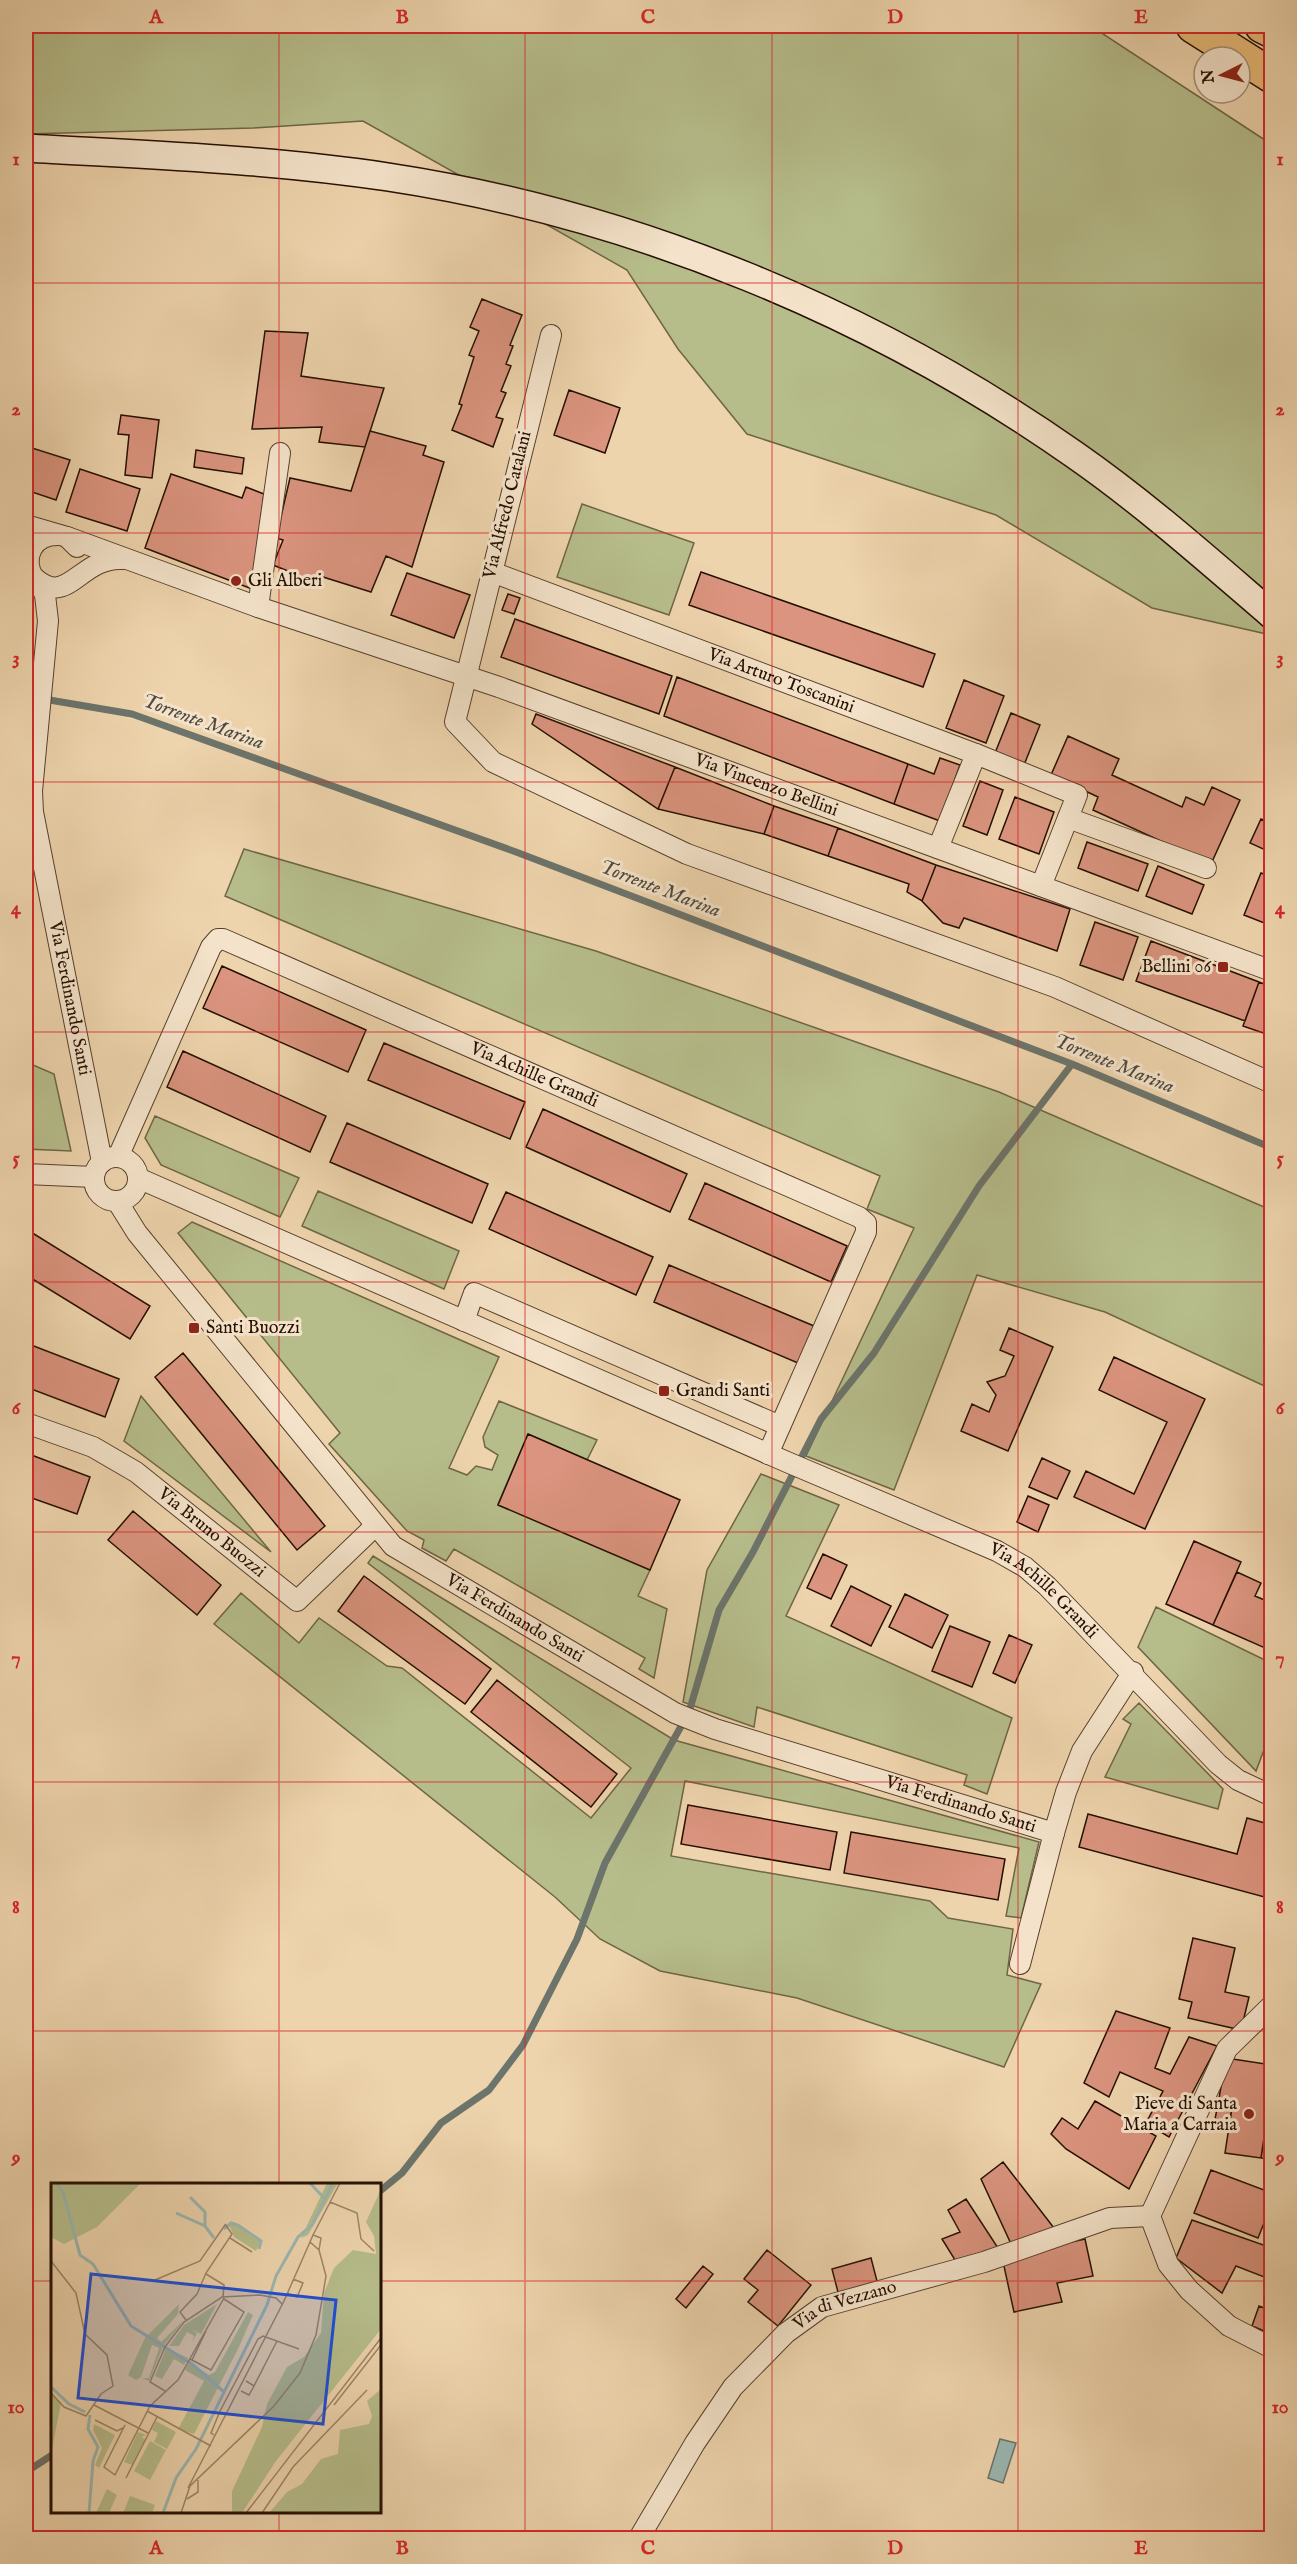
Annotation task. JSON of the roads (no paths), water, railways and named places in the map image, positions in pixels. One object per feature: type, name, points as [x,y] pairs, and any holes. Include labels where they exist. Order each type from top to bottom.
[{"type":"highway","points":[[1193,26],[1272,76]]},
{"type":"highway","points":[[1262,26],[1272,32]]},
{"type":"main road","points":[[26,148],[293,165],[390,177],[504,199],[602,226],[680,253],[794,297],[873,335],[1018,417],[1076,456],[1167,526],[1272,615]]},
{"type":"street","name":"Via Alfredo Catalani","points":[[551,335],[455,722],[493,762],[687,854],[1055,987],[1272,1083]]},
{"type":"street","points":[[258,607],[280,453]]},
{"type":"street","name":"Via Vincenzo Bellini","points":[[26,525],[63,536],[258,607],[466,675],[1272,971]]},
{"type":"street","points":[[63,536],[79,550],[81,558],[71,580],[48,587],[33,577],[28,564],[31,548],[44,537],[63,536]]},
{"type":"street","name":"Via Vincenzo Bellini","points":[[71,580],[105,560],[130,560]]},
{"type":"street","name":"Via Arturo Toscanini","points":[[492,572],[976,754],[1077,795],[1068,818]]},
{"type":"street","name":"Via Ferdinando Santi","points":[[33,577],[45,595],[48,622],[32,791],[36,837],[105,1165],[97,1191],[102,1197],[117,1201],[137,1233],[393,1546],[675,1713],[715,1729],[1054,1833]]},
{"type":"street","name":"Via Ferdinando Santi","points":[[48,622],[71,580]]},
{"type":"street","points":[[938,848],[976,754]]},
{"type":"street","points":[[1041,886],[1068,818],[1206,868]]},
{"type":"street","name":"Via Achille Grandi","points":[[105,1165],[211,947],[218,939],[229,940],[863,1220],[866,1223],[866,1232],[768,1454]]},
{"type":"street","points":[[26,1174],[130,1162],[138,1178],[135,1191],[124,1200],[117,1201]]},
{"type":"street","name":"Via Achille Grandi","points":[[138,1178],[768,1454],[997,1551],[1025,1567],[1047,1586],[1133,1672],[1218,1764],[1238,1780],[1272,1796]]},
{"type":"street","points":[[464,1321],[474,1293],[780,1426]]},
{"type":"street","name":"Via Bruno Buozzi","points":[[26,1423],[93,1447],[136,1472],[297,1601],[375,1526]]},
{"type":"street","name":"Via Ferdinando Santi","points":[[1020,1964],[1066,1792],[1082,1751],[1133,1672]]},
{"type":"street","points":[[1272,2005],[1227,2049],[1150,2216],[1168,2264],[1189,2290],[1228,2326],[1272,2348]]},
{"type":"street","name":"Via di Vezzano","points":[[639,2538],[689,2453],[733,2387],[786,2333],[822,2307],[984,2262],[1110,2218],[1150,2216]]},
{"type":"water","points":[[1000,2439],[1016,2443],[1003,2483],[988,2478]]},
{"type":"waterway","name":"Torrente Marina","points":[[26,696],[132,714],[516,852],[1072,1064],[1272,1148]]},
{"type":"waterway","points":[[381,2190],[402,2173],[441,2123],[489,2090],[523,2045],[577,1939],[605,1863],[689,1712],[719,1610],[753,1552],[821,1419],[874,1353],[979,1186],[1072,1064]]},
{"type":"waterway","points":[[26,2472],[51,2456]]},
{"type":"place","name":"Gli Alberi","points":[[236,581]]},
{"type":"place","name":"Bellini 06","points":[[1223,967]]},
{"type":"place","name":"Santi Buozzi","points":[[194,1328]]},
{"type":"place","name":"Grandi Santi","points":[[664,1391]]},
{"type":"place","name":"Pieve di Santa Maria a Carraia","points":[[1249,2114]]}]
